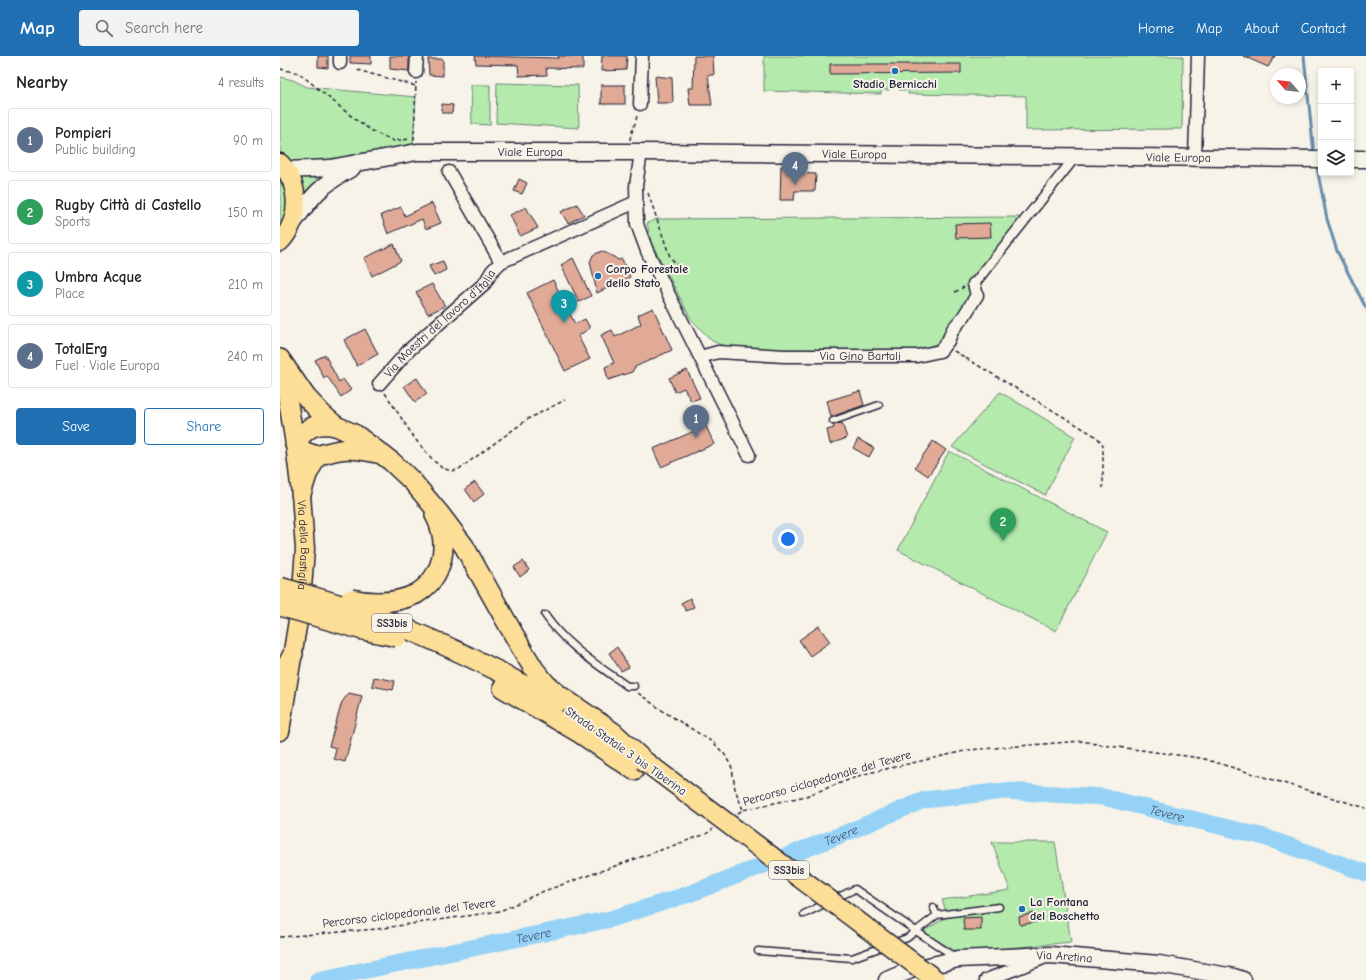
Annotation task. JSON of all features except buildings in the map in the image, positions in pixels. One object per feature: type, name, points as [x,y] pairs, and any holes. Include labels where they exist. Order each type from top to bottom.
[{"type":"highway","points":[[280,360],[306,397],[336,426]]},
{"type":"highway","points":[[382,455],[350,448],[336,450],[317,456],[305,452],[295,444],[302,435],[315,425],[326,424],[336,426],[356,435],[382,455],[402,471],[424,495],[461,542],[484,580],[523,651],[542,679],[558,695],[613,732],[638,765]]},
{"type":"highway","points":[[301,494],[307,475],[317,456]]},
{"type":"highway","points":[[280,580],[341,597],[370,602],[395,601],[416,594],[428,585],[436,574],[440,566],[443,550],[443,538],[440,528],[424,495]]},
{"type":"highway","name":"Strada Statale 3 bis Tiberina","points":[[280,587],[349,607],[385,620],[428,638],[496,677],[578,732],[638,765],[936,980]]},
{"type":"highway","name":"Strada Statale 3 bis Tiberina","points":[[280,601],[338,617],[397,637],[496,677]]},
{"type":"highway","points":[[280,606],[363,630],[397,637]]},
{"type":"highway","points":[[280,679],[293,654]]},
{"type":"highway","name":"Strada Statale 3 bis Tiberina","points":[[638,765],[917,980]]},
{"type":"main road","name":"Viale Europa","points":[[283,166],[326,169],[417,152],[635,147],[1195,158],[1313,158]]},
{"type":"main road","points":[[1354,159],[1366,159]]},
{"type":"main road","name":"Viale Europa","points":[[292,225],[320,188],[340,174],[365,162]]},
{"type":"main road","points":[[280,242],[292,225],[296,206],[295,187],[283,166]]},
{"type":"main road","name":"Via della Bastiglia","points":[[280,360],[295,444],[304,536],[304,577],[280,730]]},
{"type":"main road","name":"Via Aretina","points":[[887,980],[911,970],[958,959],[1050,956],[1159,964],[1234,977],[1243,980]]},
{"type":"street","points":[[416,72],[417,56]]},
{"type":"street","points":[[640,104],[642,56]]},
{"type":"street","points":[[1195,158],[1198,56]]},
{"type":"street","points":[[635,147],[637,224],[647,251],[749,455]]},
{"type":"street","points":[[974,284],[1076,156]]},
{"type":"street","name":"Via Maestri del lavoro d'Italia","points":[[450,172],[501,262]]},
{"type":"street","name":"Via Maestri del lavoro d'Italia","points":[[378,384],[409,350],[485,283],[492,271],[501,262],[636,198]]},
{"type":"street","name":"Via Gino Bartali","points":[[700,357],[718,352],[784,356],[917,356],[940,351],[948,341],[953,329],[964,316],[977,296],[974,284]]},
{"type":"street","points":[[986,980],[1001,977],[1050,956]]},
{"type":"lane","points":[[832,421],[879,406]]},
{"type":"lane","points":[[545,615],[553,628],[564,640],[627,686],[634,686]]},
{"type":"lane","points":[[804,914],[855,889],[958,959]]},
{"type":"lane","points":[[933,907],[937,915]]},
{"type":"lane","points":[[758,951],[852,958],[907,938],[937,915],[998,907]]},
{"type":"path","points":[[280,69],[299,73],[372,132],[394,141],[414,139],[416,72]]},
{"type":"path","points":[[357,70],[416,86]]},
{"type":"path","points":[[635,147],[630,134],[636,121],[637,111],[640,104]]},
{"type":"path","points":[[636,198],[648,193],[670,257],[682,269]]},
{"type":"path","points":[[948,341],[954,351],[1097,437],[1103,445],[1103,488]]},
{"type":"path","points":[[378,384],[415,439],[442,468],[452,471],[459,469],[528,419],[565,400]]},
{"type":"path","points":[[634,686],[636,691],[663,711],[714,743],[725,755],[732,768],[735,789],[743,810]]},
{"type":"path","name":"Percorso ciclopedonale del Tevere","points":[[737,814],[743,810],[806,796],[864,774],[969,750],[1081,741],[1201,758],[1366,808]]},
{"type":"path","name":"Percorso ciclopedonale del Tevere","points":[[280,937],[377,929],[500,911],[544,891],[706,834],[718,826]]},
{"type":"green space","points":[[764,56],[1183,56],[1182,129],[1026,130],[1026,96],[908,94],[908,90],[899,90],[899,87],[889,86],[889,90],[881,90],[881,94],[764,91]]},
{"type":"green space","points":[[280,77],[293,80],[307,87],[416,97],[413,145],[354,157],[300,164],[292,162],[280,151]]},
{"type":"green space","points":[[497,83],[578,85],[579,128],[496,123]]},
{"type":"green space","points":[[471,85],[490,85],[490,125],[472,124]]},
{"type":"green space","points":[[297,172],[333,173],[303,199]]},
{"type":"green space","points":[[280,177],[286,195],[286,207],[280,225]]},
{"type":"green space","points":[[1023,217],[945,336],[936,344],[919,350],[744,349],[724,346],[712,341],[691,319],[651,242],[647,223],[657,219]]},
{"type":"green space","points":[[1000,392],[1075,437],[1045,495],[952,447]]},
{"type":"green space","points":[[949,451],[1107,532],[1056,631],[898,550]]},
{"type":"green space","points":[[992,842],[1055,842],[1071,942],[959,953],[922,932],[948,916],[942,900],[1010,890]]},
{"type":"waterway","points":[[1304,56],[1314,154]]},
{"type":"waterway","points":[[1316,163],[1327,219],[1337,251],[1366,308]]},
{"type":"waterway","name":"Tevere","points":[[318,980],[611,919],[689,894],[841,835],[924,800],[1005,791],[1103,797],[1264,837],[1366,873]]},
{"type":"place","name":"Stadio Bernicchi","points":[[895,71]]},
{"type":"place","name":"TotalErg","points":[[795,185]]},
{"type":"place","name":"Corpo Forestale dello Stato","points":[[598,276]]},
{"type":"place","name":"Umbra Acque","points":[[564,323]]},
{"type":"place","name":"Pompieri","points":[[696,438]]},
{"type":"place","name":"Rugby Città di Castello","points":[[1003,541]]},
{"type":"place","name":"La Fontana del Boschetto","points":[[1022,909]]}]
